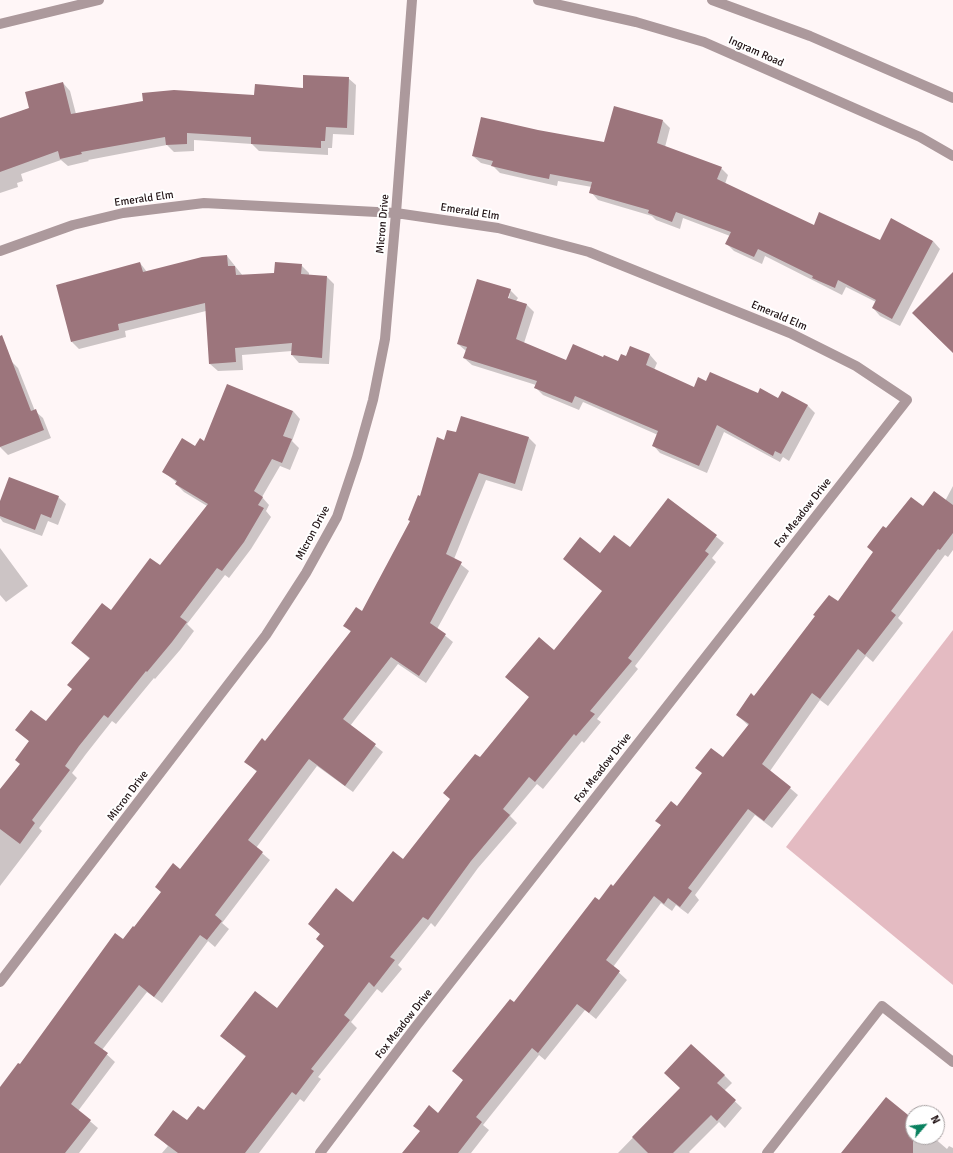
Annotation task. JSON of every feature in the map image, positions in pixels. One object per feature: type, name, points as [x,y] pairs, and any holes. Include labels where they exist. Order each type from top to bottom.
[{"type":"street","points":[[0,24],[99,0]]},
{"type":"street","name":"Micron Drive","points":[[0,982],[266,635],[306,573],[337,517],[373,400],[385,339],[412,0]]},
{"type":"street","name":"Ingram Road","points":[[538,0],[636,22],[704,42],[920,137],[953,156]]},
{"type":"street","points":[[712,0],[810,36],[953,98]]},
{"type":"street","name":"Emerald Elm","points":[[0,251],[72,225],[123,213],[204,203],[396,213],[498,228],[589,252],[790,333],[856,366],[907,400]]},
{"type":"street","name":"Fox Meadow Drive","points":[[320,1153],[417,1025],[907,400]]},
{"type":"street","points":[[767,1153],[882,1006],[953,1062]]},
{"type":"shaded area","points":[[953,630],[953,985],[786,847]]},
{"type":"building","points":[[303,75],[349,77],[347,128],[326,127],[325,141],[321,141],[321,148],[251,144],[251,137],[187,133],[187,144],[166,145],[165,137],[81,152],[82,154],[60,159],[58,151],[0,172],[0,118],[29,108],[25,92],[63,82],[71,114],[143,101],[142,93],[174,90],[254,95],[255,84],[303,88]]},
{"type":"building","points":[[614,106],[663,120],[657,143],[722,167],[717,179],[814,225],[819,212],[880,240],[891,218],[933,241],[892,319],[872,308],[876,300],[838,280],[835,288],[812,278],[813,276],[758,249],[754,257],[725,244],[731,232],[676,212],[672,222],[648,213],[649,210],[589,193],[592,182],[550,174],[549,179],[529,175],[491,166],[493,161],[472,156],[481,117],[538,130],[604,142]]},
{"type":"building","points":[[227,255],[228,266],[235,266],[236,275],[274,273],[275,262],[302,264],[301,274],[327,276],[322,358],[291,355],[292,343],[235,348],[236,362],[209,364],[205,303],[118,324],[119,330],[71,342],[56,285],[140,262],[143,272],[202,257]]},
{"type":"building","points":[[953,272],[953,353],[912,313]]},
{"type":"building","points":[[477,279],[511,289],[508,298],[527,304],[516,339],[566,360],[573,344],[603,357],[604,355],[618,361],[621,354],[626,356],[630,346],[650,354],[646,365],[694,387],[698,377],[706,381],[710,372],[758,393],[760,388],[778,398],[782,391],[808,405],[781,454],[775,451],[773,456],[717,425],[699,466],[652,446],[658,431],[575,396],[572,403],[534,388],[537,381],[463,358],[467,347],[457,344]]},
{"type":"building","points":[[2,335],[31,411],[36,409],[44,430],[0,447],[0,336]]},
{"type":"building","points":[[227,384],[293,411],[283,436],[292,439],[282,463],[272,459],[254,491],[263,497],[258,505],[264,508],[244,542],[222,571],[217,568],[180,617],[187,622],[172,642],[147,672],[146,671],[108,718],[104,715],[79,746],[65,766],[70,770],[32,820],[35,823],[20,844],[0,829],[0,789],[20,764],[15,760],[29,741],[15,730],[31,710],[46,721],[72,689],[67,685],[90,658],[71,643],[102,603],[111,610],[150,558],[160,565],[208,504],[175,484],[177,481],[162,472],[182,438],[195,446],[200,438],[204,441]]},
{"type":"building","points":[[461,416],[529,437],[515,484],[479,473],[446,554],[462,562],[430,623],[446,634],[419,676],[391,657],[343,719],[376,744],[345,786],[309,759],[248,840],[263,852],[215,915],[222,921],[207,940],[200,935],[154,997],[139,985],[94,1043],[108,1053],[71,1104],[91,1120],[65,1153],[0,1153],[0,1087],[18,1063],[20,1064],[115,933],[123,939],[133,926],[134,927],[161,892],[155,887],[173,863],[180,869],[257,771],[244,762],[262,738],[265,741],[351,631],[343,626],[356,607],[362,611],[410,521],[408,520],[418,495],[420,496],[437,437],[444,440],[447,430],[456,432]]},
{"type":"building","points":[[9,477],[59,496],[51,518],[41,514],[35,530],[0,516],[0,501]]},
{"type":"building","points":[[934,491],[953,505],[953,533],[940,550],[938,549],[891,611],[896,615],[865,655],[858,649],[820,699],[812,693],[762,764],[791,787],[764,821],[748,809],[688,888],[692,891],[680,907],[668,898],[664,904],[654,896],[606,960],[620,971],[589,1013],[577,1004],[538,1053],[532,1048],[476,1117],[482,1122],[458,1153],[402,1153],[420,1131],[413,1126],[429,1105],[438,1113],[463,1080],[452,1071],[510,999],[514,1002],[595,897],[599,900],[611,884],[613,886],[661,825],[655,821],[671,801],[677,806],[702,773],[695,768],[711,748],[723,757],[749,724],[736,715],[751,693],[754,696],[815,616],[813,615],[829,595],[838,601],[873,552],[867,547],[883,526],[886,528],[911,497],[923,506]]},
{"type":"building","points":[[668,498],[717,535],[705,551],[709,554],[628,658],[632,661],[590,711],[595,714],[576,736],[574,734],[535,782],[529,777],[503,809],[510,815],[471,861],[428,920],[423,917],[390,957],[395,960],[374,987],[369,982],[344,1015],[350,1020],[311,1069],[314,1071],[296,1095],[292,1092],[245,1153],[178,1153],[154,1135],[173,1110],[187,1120],[198,1106],[204,1110],[246,1056],[220,1036],[255,991],[277,1008],[324,946],[316,939],[320,934],[308,924],[336,888],[353,902],[393,851],[403,859],[450,799],[443,793],[475,754],[480,757],[529,697],[505,677],[539,637],[554,650],[602,591],[563,559],[580,537],[600,553],[614,535],[630,547]]},
{"type":"building","points":[[691,1044],[725,1075],[717,1083],[736,1100],[717,1121],[711,1115],[673,1153],[648,1153],[632,1137],[680,1088],[664,1073]]},
{"type":"building","points":[[886,1097],[905,1112],[905,1145],[913,1145],[913,1153],[841,1153]]}]
